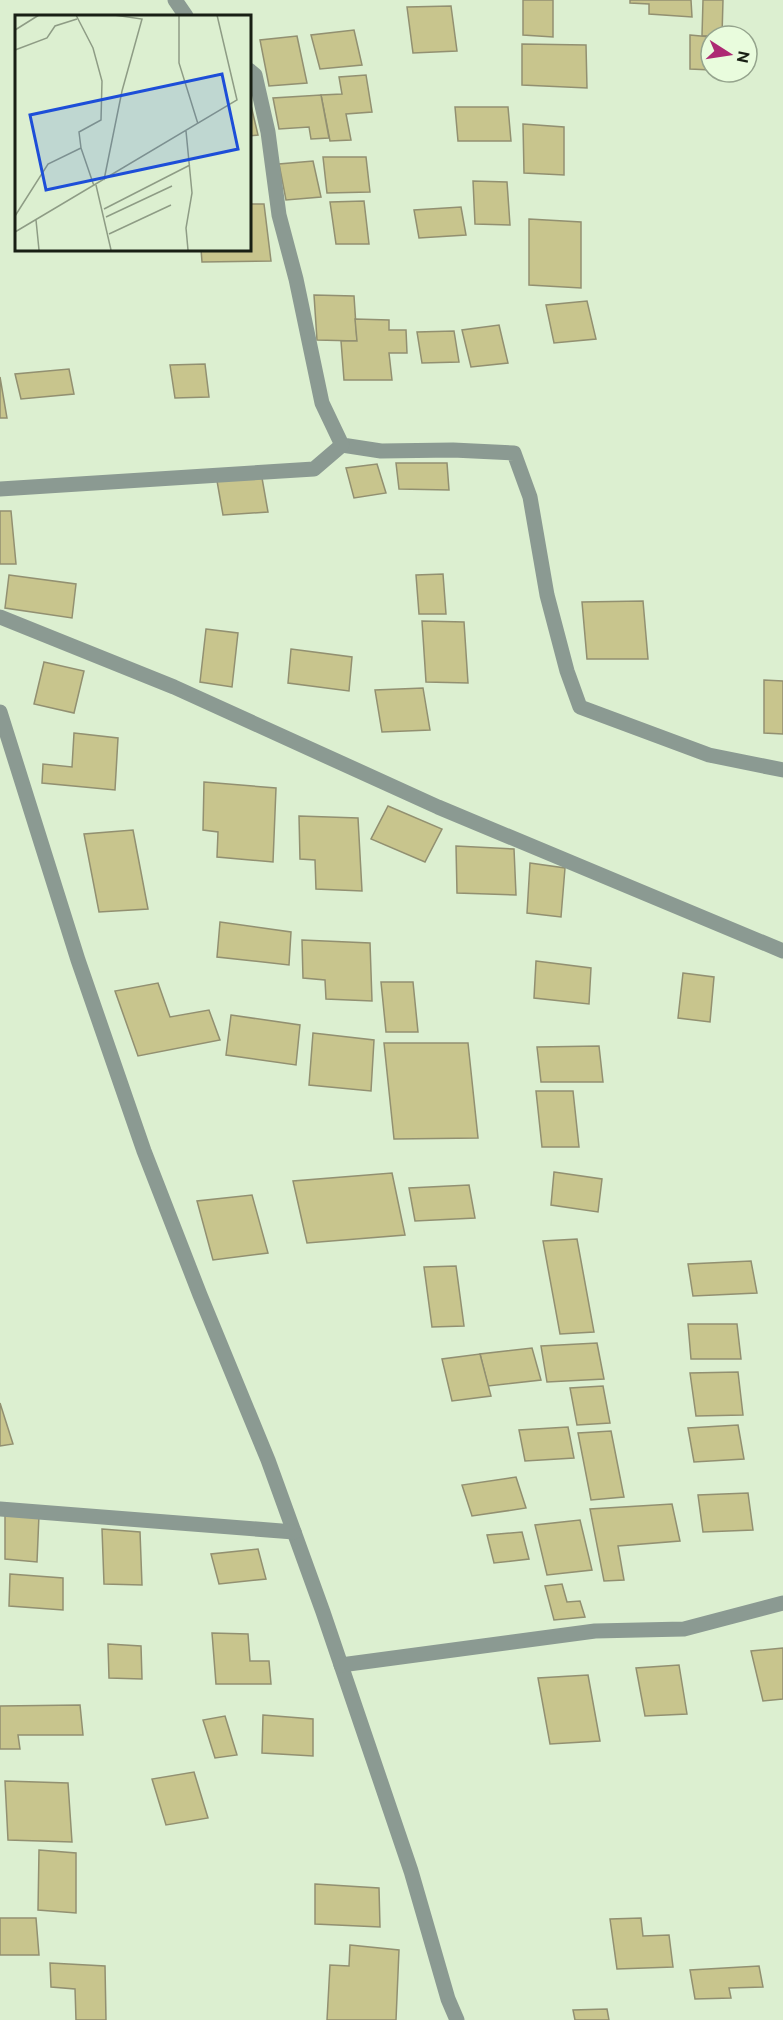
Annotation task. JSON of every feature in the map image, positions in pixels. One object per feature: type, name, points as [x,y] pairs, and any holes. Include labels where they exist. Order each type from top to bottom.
[{"type":"street","points":[[175,0],[185,15]]},
{"type":"street","points":[[250,71],[255,75],[268,132],[279,215],[296,279],[322,403],[342,445]]},
{"type":"street","points":[[0,489],[314,468],[342,445],[381,451],[453,450],[514,453],[530,497],[547,595],[567,671],[580,707],[709,755],[783,770]]},
{"type":"street","points":[[0,617],[174,687],[438,807],[783,951]]},
{"type":"street","points":[[0,712],[78,960],[144,1150],[294,1532],[411,1871],[448,1999],[457,2020]]},
{"type":"street","points":[[0,1509],[294,1532]]},
{"type":"street","points":[[341,1665],[595,1631],[684,1629],[783,1604]]},
{"type":"building","points":[[523,0],[553,0],[553,37],[523,35]]},
{"type":"building","points":[[630,0],[691,0],[692,17],[649,14],[649,4],[630,3]]},
{"type":"building","points":[[703,0],[723,0],[722,24],[702,24]]},
{"type":"building","points":[[451,6],[457,51],[413,53],[407,7]]},
{"type":"building","points":[[354,30],[362,65],[320,69],[311,35]]},
{"type":"building","points":[[690,35],[699,36],[699,69],[690,69]]},
{"type":"building","points":[[297,36],[307,83],[269,86],[260,40]]},
{"type":"building","points":[[522,44],[586,45],[587,88],[522,85]]},
{"type":"building","points":[[366,75],[372,112],[346,114],[351,140],[330,141],[321,95],[342,94],[339,77]]},
{"type":"building","points":[[321,95],[329,138],[311,139],[309,127],[279,129],[273,98]]},
{"type":"building","points":[[250,101],[258,135],[250,136]]},
{"type":"building","points":[[455,107],[508,107],[511,141],[458,141]]},
{"type":"building","points":[[523,124],[564,127],[564,175],[524,173]]},
{"type":"building","points":[[323,157],[366,157],[370,192],[327,193]]},
{"type":"building","points":[[313,161],[321,197],[286,200],[279,164]]},
{"type":"building","points":[[473,181],[507,182],[510,225],[475,224]]},
{"type":"building","points":[[364,201],[369,244],[336,244],[330,202]]},
{"type":"building","points":[[250,204],[264,204],[271,261],[202,262],[201,250],[250,250]]},
{"type":"building","points":[[461,207],[466,235],[419,238],[414,210]]},
{"type":"building","points":[[529,219],[581,222],[581,288],[529,285]]},
{"type":"building","points":[[314,295],[354,296],[357,341],[317,340]]},
{"type":"building","points":[[587,301],[596,339],[554,343],[546,305]]},
{"type":"building","points":[[355,319],[389,320],[389,330],[406,330],[407,353],[389,353],[392,380],[344,380],[341,341],[357,341]]},
{"type":"building","points":[[499,325],[508,363],[471,367],[462,330]]},
{"type":"building","points":[[454,331],[459,362],[422,363],[417,332]]},
{"type":"building","points":[[205,364],[209,397],[175,398],[170,365]]},
{"type":"building","points":[[69,369],[74,394],[21,399],[15,374]]},
{"type":"building","points":[[0,377],[7,418],[0,418]]},
{"type":"building","points":[[396,463],[447,463],[449,490],[399,489]]},
{"type":"building","points":[[377,464],[386,493],[354,498],[346,468]]},
{"type":"building","points":[[262,478],[268,512],[223,515],[217,481]]},
{"type":"building","points":[[0,511],[11,511],[16,564],[0,564]]},
{"type":"building","points":[[443,574],[446,614],[419,614],[416,575]]},
{"type":"building","points":[[9,575],[76,584],[72,618],[5,608]]},
{"type":"building","points":[[643,601],[648,659],[587,659],[582,602]]},
{"type":"building","points":[[422,621],[464,622],[468,683],[426,682]]},
{"type":"building","points":[[206,629],[238,633],[232,687],[200,682]]},
{"type":"building","points":[[291,649],[352,657],[349,691],[288,683]]},
{"type":"building","points":[[44,662],[84,671],[74,713],[34,704]]},
{"type":"building","points":[[764,680],[783,681],[783,734],[764,733]]},
{"type":"building","points":[[423,688],[430,730],[382,732],[375,690]]},
{"type":"building","points":[[74,733],[118,738],[115,790],[42,783],[43,764],[72,767]]},
{"type":"building","points":[[204,782],[276,788],[273,862],[217,857],[218,832],[203,830]]},
{"type":"building","points":[[388,806],[442,829],[425,862],[371,839]]},
{"type":"building","points":[[299,816],[358,818],[362,891],[316,889],[315,860],[300,859]]},
{"type":"building","points":[[133,830],[148,909],[99,912],[84,834]]},
{"type":"building","points":[[456,846],[514,849],[516,895],[457,893]]},
{"type":"building","points":[[530,863],[565,868],[561,917],[527,913]]},
{"type":"building","points":[[220,922],[291,932],[289,965],[217,957]]},
{"type":"building","points":[[302,940],[370,943],[372,1001],[326,999],[325,980],[303,978]]},
{"type":"building","points":[[536,961],[591,968],[589,1004],[534,998]]},
{"type":"building","points":[[683,973],[714,977],[710,1022],[678,1018]]},
{"type":"building","points":[[381,982],[413,982],[418,1032],[386,1032]]},
{"type":"building","points":[[158,983],[170,1017],[209,1010],[220,1040],[138,1056],[115,991]]},
{"type":"building","points":[[231,1015],[300,1025],[296,1065],[226,1055]]},
{"type":"building","points":[[313,1033],[374,1040],[371,1091],[309,1085]]},
{"type":"building","points":[[384,1043],[468,1043],[478,1138],[394,1139]]},
{"type":"building","points":[[599,1046],[603,1082],[541,1082],[537,1047]]},
{"type":"building","points":[[536,1091],[573,1091],[579,1147],[542,1147]]},
{"type":"building","points":[[554,1172],[602,1179],[598,1212],[551,1205]]},
{"type":"building","points":[[392,1173],[405,1235],[307,1243],[293,1181]]},
{"type":"building","points":[[469,1185],[475,1218],[415,1221],[409,1188]]},
{"type":"building","points":[[252,1195],[268,1253],[213,1260],[197,1201]]},
{"type":"building","points":[[577,1239],[594,1332],[560,1334],[543,1241]]},
{"type":"building","points":[[751,1261],[757,1293],[693,1296],[688,1264]]},
{"type":"building","points":[[456,1266],[464,1326],[432,1327],[424,1267]]},
{"type":"building","points":[[688,1324],[737,1324],[741,1359],[691,1359]]},
{"type":"building","points":[[597,1343],[604,1379],[547,1382],[541,1346]]},
{"type":"building","points":[[532,1348],[541,1380],[488,1386],[480,1354]]},
{"type":"building","points":[[480,1354],[491,1396],[452,1401],[442,1359]]},
{"type":"building","points":[[738,1372],[743,1415],[696,1416],[690,1373]]},
{"type":"building","points":[[603,1386],[610,1423],[577,1425],[570,1388]]},
{"type":"building","points":[[0,1403],[13,1444],[0,1446]]},
{"type":"building","points":[[738,1425],[744,1459],[694,1462],[688,1428]]},
{"type":"building","points":[[568,1427],[574,1458],[525,1461],[519,1430]]},
{"type":"building","points":[[611,1431],[624,1497],[591,1500],[578,1433]]},
{"type":"building","points":[[516,1477],[526,1508],[472,1516],[462,1485]]},
{"type":"building","points":[[748,1493],[753,1530],[703,1532],[698,1495]]},
{"type":"building","points":[[672,1504],[680,1541],[618,1546],[624,1580],[604,1581],[590,1509]]},
{"type":"building","points":[[5,1511],[39,1515],[37,1562],[5,1559]]},
{"type":"building","points":[[580,1520],[592,1570],[547,1575],[535,1525]]},
{"type":"building","points":[[102,1529],[140,1532],[142,1585],[104,1584]]},
{"type":"building","points":[[522,1532],[529,1559],[494,1563],[487,1535]]},
{"type":"building","points":[[258,1549],[266,1579],[219,1584],[211,1554]]},
{"type":"building","points":[[10,1574],[63,1578],[63,1610],[9,1606]]},
{"type":"building","points":[[562,1584],[567,1602],[580,1601],[585,1617],[554,1620],[545,1586]]},
{"type":"building","points":[[212,1633],[248,1634],[250,1661],[269,1661],[271,1684],[216,1684]]},
{"type":"building","points":[[108,1644],[141,1646],[142,1679],[109,1678]]},
{"type":"building","points":[[783,1648],[783,1699],[763,1701],[751,1651]]},
{"type":"building","points":[[679,1665],[687,1714],[645,1716],[636,1668]]},
{"type":"building","points":[[588,1675],[600,1741],[550,1744],[538,1678]]},
{"type":"building","points":[[80,1705],[83,1735],[18,1735],[20,1749],[0,1749],[0,1706]]},
{"type":"building","points":[[263,1715],[313,1719],[313,1756],[262,1753]]},
{"type":"building","points":[[225,1716],[237,1755],[215,1758],[203,1720]]},
{"type":"building","points":[[194,1772],[208,1818],[166,1825],[152,1779]]},
{"type":"building","points":[[5,1781],[68,1783],[72,1842],[8,1840]]},
{"type":"building","points":[[39,1850],[76,1853],[76,1913],[38,1910]]},
{"type":"building","points":[[315,1884],[379,1888],[380,1927],[315,1924]]},
{"type":"building","points":[[0,1918],[36,1918],[39,1955],[0,1955]]},
{"type":"building","points":[[641,1918],[643,1936],[669,1935],[673,1967],[617,1969],[610,1919]]},
{"type":"building","points":[[350,1945],[399,1950],[396,2020],[327,2020],[330,1965],[349,1966]]},
{"type":"building","points":[[50,1963],[105,1966],[106,2020],[76,2020],[75,1989],[51,1987]]},
{"type":"building","points":[[759,1966],[763,1987],[729,1988],[731,1998],[695,1999],[690,1970]]},
{"type":"building","points":[[607,2009],[609,2020],[575,2020],[573,2010]]}]
